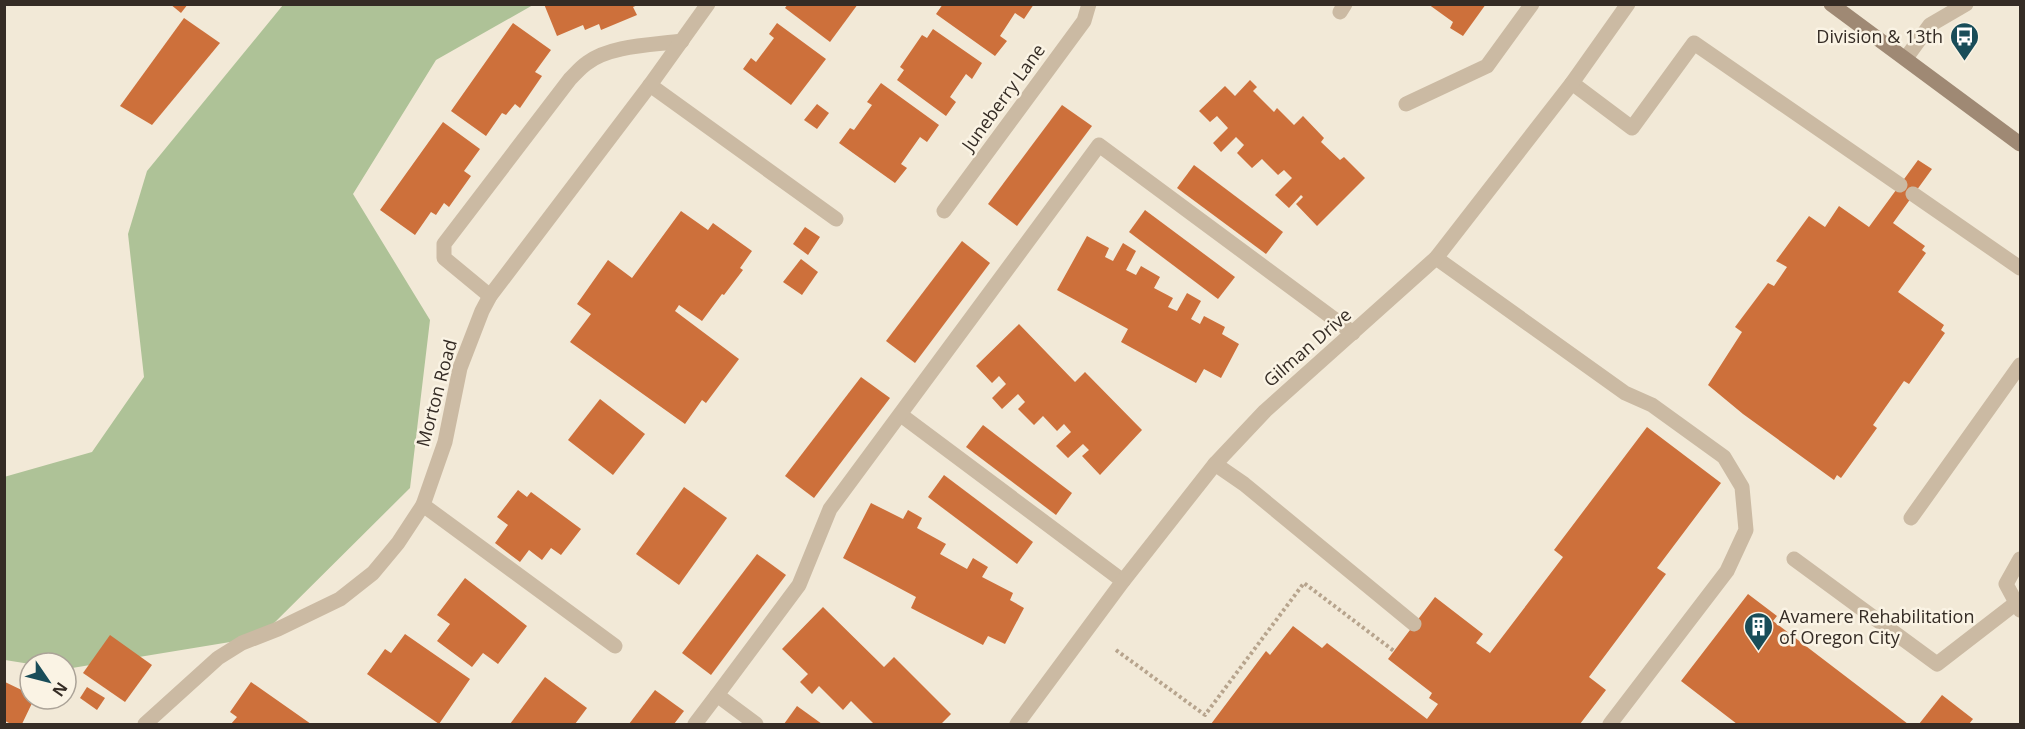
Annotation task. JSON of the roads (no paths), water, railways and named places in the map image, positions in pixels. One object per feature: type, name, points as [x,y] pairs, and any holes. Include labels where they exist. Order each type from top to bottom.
[{"type":"street","name":"Morton Road","points":[[145,724],[218,658],[242,643],[278,629],[340,599],[373,573],[398,543],[423,505],[444,442],[460,368],[490,296],[650,85],[708,4]]},
{"type":"street","name":"Juneberry Lane","points":[[944,211],[1084,21],[1089,4]]},
{"type":"street","points":[[1406,104],[1487,66],[1532,4]]},
{"type":"street","name":"Gilman Drive","points":[[1017,724],[1123,581],[1215,464],[1265,411],[1436,258],[1572,83],[1628,4]]},
{"type":"street","points":[[1831,4],[2020,144]]},
{"type":"street","points":[[1906,58],[1930,25],[1966,4]]},
{"type":"street","points":[[490,296],[444,258],[444,244],[570,79],[587,62],[603,54],[623,49],[682,41]]},
{"type":"street","points":[[1572,83],[1632,128],[1694,43],[1900,185]]},
{"type":"street","points":[[650,85],[836,219]]},
{"type":"street","points":[[695,724],[800,585],[830,509],[1099,145],[1353,333]]},
{"type":"street","points":[[1913,194],[2020,268]]},
{"type":"street","points":[[1436,258],[1625,393],[1652,405],[1724,457],[1742,487],[1746,530],[1726,571],[1610,724]]},
{"type":"street","points":[[1911,518],[2020,365]]},
{"type":"street","points":[[901,415],[1123,581]]},
{"type":"street","points":[[1215,464],[1244,484],[1414,624]]},
{"type":"street","points":[[423,505],[615,645]]},
{"type":"street","points":[[1794,559],[1937,664],[2018,606],[2006,584],[2020,559]]},
{"type":"street","points":[[717,695],[756,724]]},
{"type":"place","name":"Division & 13th","points":[[1964,62]]},
{"type":"place","name":"Avamere Rehabilitation of Oregon City","points":[[1758,652]]}]
